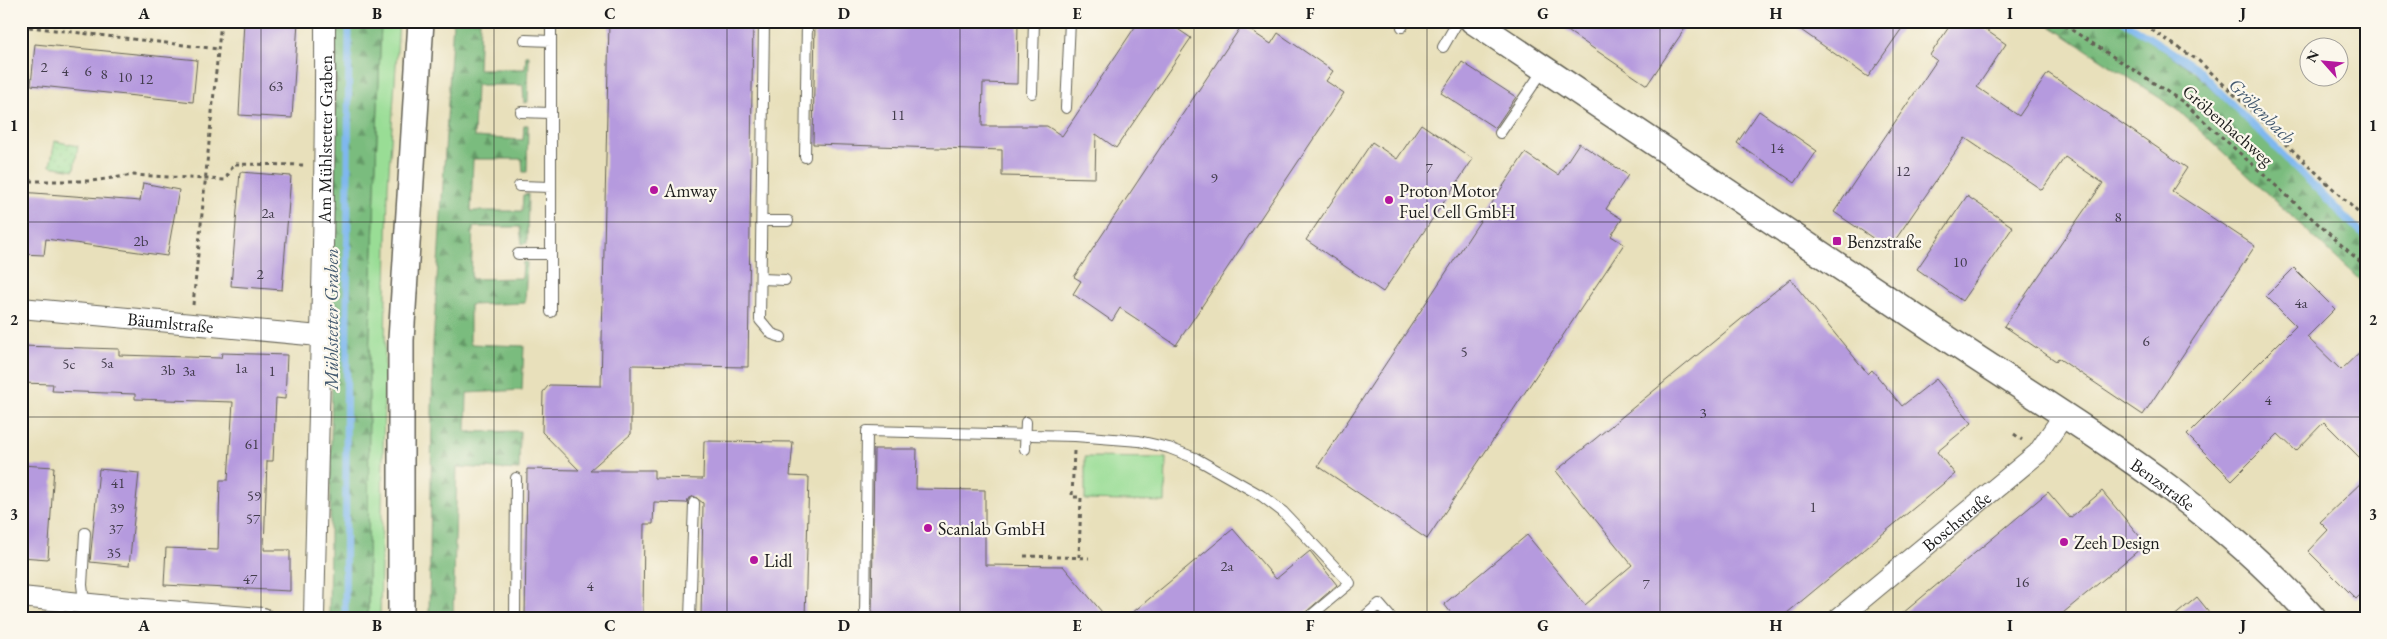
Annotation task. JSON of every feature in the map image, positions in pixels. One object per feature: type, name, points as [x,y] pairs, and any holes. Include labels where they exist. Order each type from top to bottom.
[{"type":"street","name":"Am Mühlstetter Graben","points":[[314,618],[319,336],[326,165],[325,21]]},
{"type":"street","points":[[401,618],[401,340],[421,21]]},
{"type":"street","name":"Benzstraße","points":[[1473,21],[1649,141],[2064,415],[2207,516],[2240,544],[2313,618]]},
{"type":"street","name":"Bäumlstraße","points":[[21,308],[191,326],[319,336]]},
{"type":"street","name":"Boschstraße","points":[[1839,618],[2038,453],[2064,415]]},
{"type":"street","points":[[21,596],[86,610],[263,618]]},
{"type":"lane","points":[[551,21],[551,312]]},
{"type":"lane","points":[[764,21],[763,222],[760,320],[772,334],[781,337]]},
{"type":"lane","points":[[805,157],[807,21]]},
{"type":"lane","points":[[1032,92],[1034,21]]},
{"type":"lane","points":[[1066,108],[1070,21]]},
{"type":"lane","points":[[1443,47],[1458,21]]},
{"type":"lane","points":[[525,40],[551,41]]},
{"type":"lane","points":[[1500,133],[1544,69]]},
{"type":"lane","points":[[521,112],[550,112]]},
{"type":"lane","points":[[519,186],[551,187]]},
{"type":"lane","points":[[763,222],[788,221]]},
{"type":"lane","points":[[518,254],[551,254]]},
{"type":"lane","points":[[762,279],[785,280]]},
{"type":"lane","points":[[1025,449],[1026,422]]},
{"type":"lane","points":[[865,618],[867,431],[1075,436],[1139,441],[1169,448],[1195,458],[1262,496],[1283,512],[1350,583],[1308,618]]},
{"type":"lane","points":[[515,618],[516,478]]},
{"type":"lane","points":[[690,618],[694,503]]},
{"type":"lane","points":[[85,533],[82,586],[86,610]]},
{"type":"lane","points":[[1363,618],[1379,604],[1391,618]]},
{"type":"path","points":[[191,326],[221,21]]},
{"type":"path","name":"Gröbenbachweg","points":[[2058,21],[2183,102],[2366,267]]},
{"type":"path","points":[[2138,21],[2199,61],[2366,220]]},
{"type":"path","points":[[21,26],[218,49]]},
{"type":"path","points":[[21,181],[92,181],[133,176],[224,180],[234,164],[326,165]]},
{"type":"path","points":[[1075,436],[1072,497],[1081,497],[1078,557]]},
{"type":"path","points":[[1024,556],[1089,558]]},
{"type":"green space","points":[[336,21],[381,21],[369,361],[368,618],[329,618]]},
{"type":"green space","points":[[381,21],[399,21],[388,186],[380,618],[368,618],[369,361]]},
{"type":"green space","points":[[453,21],[480,21],[478,69],[525,69],[526,55],[529,55],[528,102],[524,103],[523,85],[476,85],[474,137],[523,140],[524,125],[528,125],[527,172],[523,172],[522,159],[473,159],[471,211],[522,211],[523,195],[528,194],[527,243],[522,244],[520,227],[473,227],[471,279],[522,278],[523,262],[527,262],[525,303],[470,305],[470,344],[524,346],[522,390],[467,393],[466,432],[520,431],[519,470],[457,467],[453,618],[429,618],[433,345]]},
{"type":"green space","points":[[2043,21],[2121,21],[2192,70],[2366,233],[2366,286],[2178,110]]},
{"type":"green space","points":[[55,141],[78,146],[74,170],[50,166]]},
{"type":"green space","points":[[1085,457],[1166,458],[1165,502],[1085,500]]},
{"type":"building","points":[[244,21],[298,21],[292,118],[239,115]]},
{"type":"building","points":[[609,21],[753,21],[748,367],[631,365],[631,434],[590,470],[654,470],[654,478],[703,479],[704,441],[793,442],[790,476],[809,477],[805,618],[701,618],[703,503],[694,496],[688,499],[687,503],[654,502],[653,524],[644,524],[643,618],[525,618],[527,469],[579,470],[542,432],[543,392],[549,385],[601,386]]},
{"type":"building","points":[[815,21],[1018,21],[1017,84],[983,83],[982,126],[1047,126],[1062,136],[1139,21],[1166,21],[1191,38],[1116,148],[1096,134],[1095,178],[1002,176],[1002,150],[813,144]]},
{"type":"building","points":[[1553,21],[1690,21],[1647,85]]},
{"type":"building","points":[[1788,21],[1907,21],[1868,77]]},
{"type":"building","points":[[1953,21],[1973,21],[2006,44],[1977,87],[2019,116],[2048,73],[2187,168],[2172,191],[2255,246],[2143,415],[2058,358],[2056,361],[2004,326],[2103,183],[2065,157],[2042,190],[1965,138],[1889,249],[1834,212],[1937,60],[1930,55]]},
{"type":"building","points":[[1242,25],[1271,44],[1278,33],[1333,71],[1326,81],[1344,93],[1176,345],[1120,308],[1112,321],[1073,294],[1081,281],[1074,277]]},
{"type":"building","points":[[35,44],[197,60],[193,102],[31,85]]},
{"type":"building","points":[[1462,62],[1516,97],[1495,128],[1441,93]]},
{"type":"building","points":[[1759,111],[1817,151],[1795,183],[1737,143]]},
{"type":"building","name":"Proton Motor Fuel Cell GmbH","points":[[1421,124],[1473,159],[1383,292],[1306,240],[1372,142],[1397,159]]},
{"type":"building","points":[[1579,143],[1628,175],[1606,209],[1622,219],[1611,236],[1624,244],[1427,539],[1318,466],[1525,153],[1558,175]]},
{"type":"building","points":[[240,172],[291,176],[282,290],[231,286]]},
{"type":"building","points":[[143,183],[179,190],[167,256],[46,239],[44,255],[21,254],[21,192],[140,201]]},
{"type":"building","points":[[1967,196],[2013,227],[1962,301],[1917,269]]},
{"type":"building","points":[[2294,268],[2335,309],[2307,337],[2341,370],[2366,346],[2366,464],[2324,422],[2296,451],[2278,434],[2232,480],[2187,435],[2296,326],[2266,296]]},
{"type":"building","points":[[1790,279],[1868,374],[1872,370],[1902,406],[1936,379],[1972,423],[1937,452],[1955,474],[1781,618],[1455,618],[1444,604],[1527,535],[1585,605],[1632,565],[1556,471]]},
{"type":"building","points":[[21,346],[119,349],[119,355],[221,358],[222,353],[287,355],[285,399],[276,398],[273,461],[267,461],[264,550],[290,550],[290,591],[164,585],[166,548],[218,550],[220,480],[228,480],[233,402],[135,399],[135,394],[52,391],[53,384],[21,383]]},
{"type":"building","name":"Scanlab GmbH","points":[[874,449],[917,449],[916,489],[985,490],[985,565],[1063,566],[1107,618],[872,618]]},
{"type":"building","points":[[21,465],[54,467],[48,559],[21,557]]},
{"type":"building","points":[[99,469],[139,473],[129,566],[90,562]]},
{"type":"building","points":[[2366,478],[2366,589],[2356,599],[2308,551],[2328,530],[2320,522]]},
{"type":"building","points":[[2102,491],[2146,544],[2057,618],[1897,618],[2048,492],[2070,518]]},
{"type":"building","points":[[1233,529],[1276,579],[1310,551],[1337,585],[1299,618],[1126,618]]},
{"type":"building","points":[[2197,597],[2214,618],[2172,618]]},
{"type":"waterway","name":"Mühlstetter Graben","points":[[345,618],[349,21]]},
{"type":"waterway","name":"Gröbenbach","points":[[2124,21],[2195,67],[2366,238]]},
{"type":"place","name":"Amway","points":[[654,190]]},
{"type":"place","name":"Proton Motor Fuel Cell GmbH","points":[[1389,200]]},
{"type":"place","name":"Benzstraße","points":[[1837,241]]},
{"type":"place","name":"Scanlab GmbH","points":[[928,528]]},
{"type":"place","name":"Zeeh Design","points":[[2064,542]]},
{"type":"place","name":"Lidl","points":[[754,560]]}]
